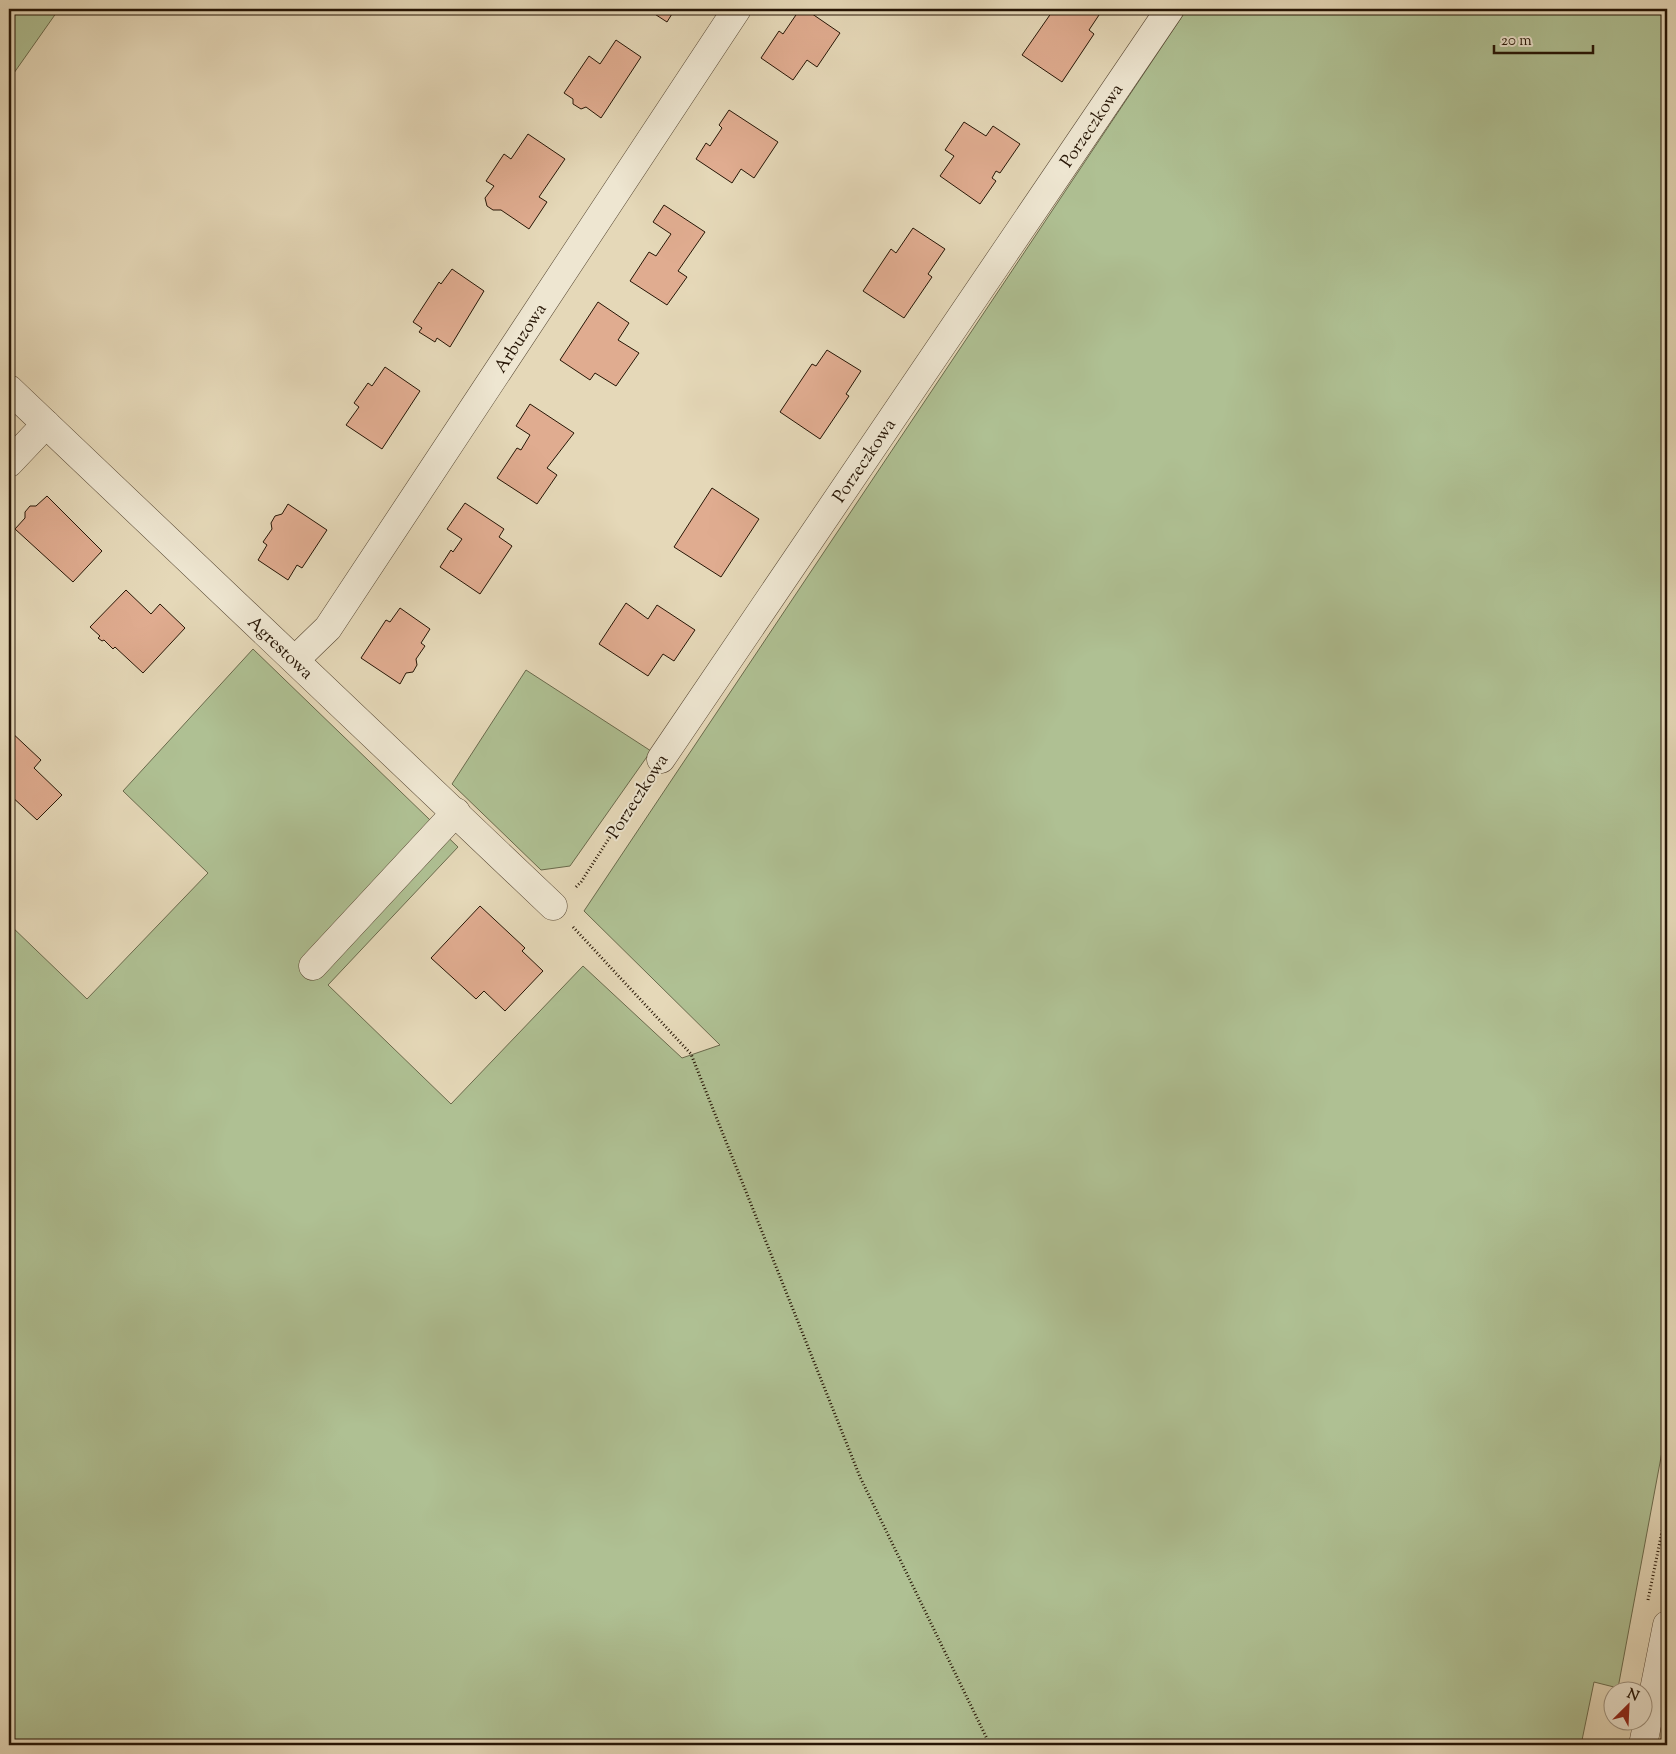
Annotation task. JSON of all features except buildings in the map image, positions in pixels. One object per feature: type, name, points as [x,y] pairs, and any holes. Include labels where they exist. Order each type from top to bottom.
[{"type":"street","name":"Arbuzowa","points":[[295,660],[328,628],[737,9]]},
{"type":"street","name":"Porzeczkowa","points":[[661,759],[1170,9]]},
{"type":"street","name":"Agrestowa","points":[[9,388],[553,906]]},
{"type":"street","points":[[9,463],[46,424]]},
{"type":"street","points":[[313,966],[456,812]]},
{"type":"street","points":[[1643,1745],[1666,1640]]},
{"type":"path","name":"Porzeczkowa","points":[[553,906],[581,882],[661,759]]},
{"type":"path","points":[[553,906],[691,1054],[860,1478],[990,1745]]},
{"type":"green space","points":[[9,9],[59,9],[9,80]]},
{"type":"green space","points":[[1187,9],[1667,9],[1667,1425],[1619,1682],[1604,1682],[1604,1684],[1594,1682],[1581,1745],[9,1745],[9,924],[87,999],[208,873],[123,791],[253,649],[458,847],[328,985],[451,1104],[583,966],[682,1058],[720,1045],[584,911]]},
{"type":"green space","points":[[526,670],[651,751],[570,866],[541,870],[452,784]]}]
